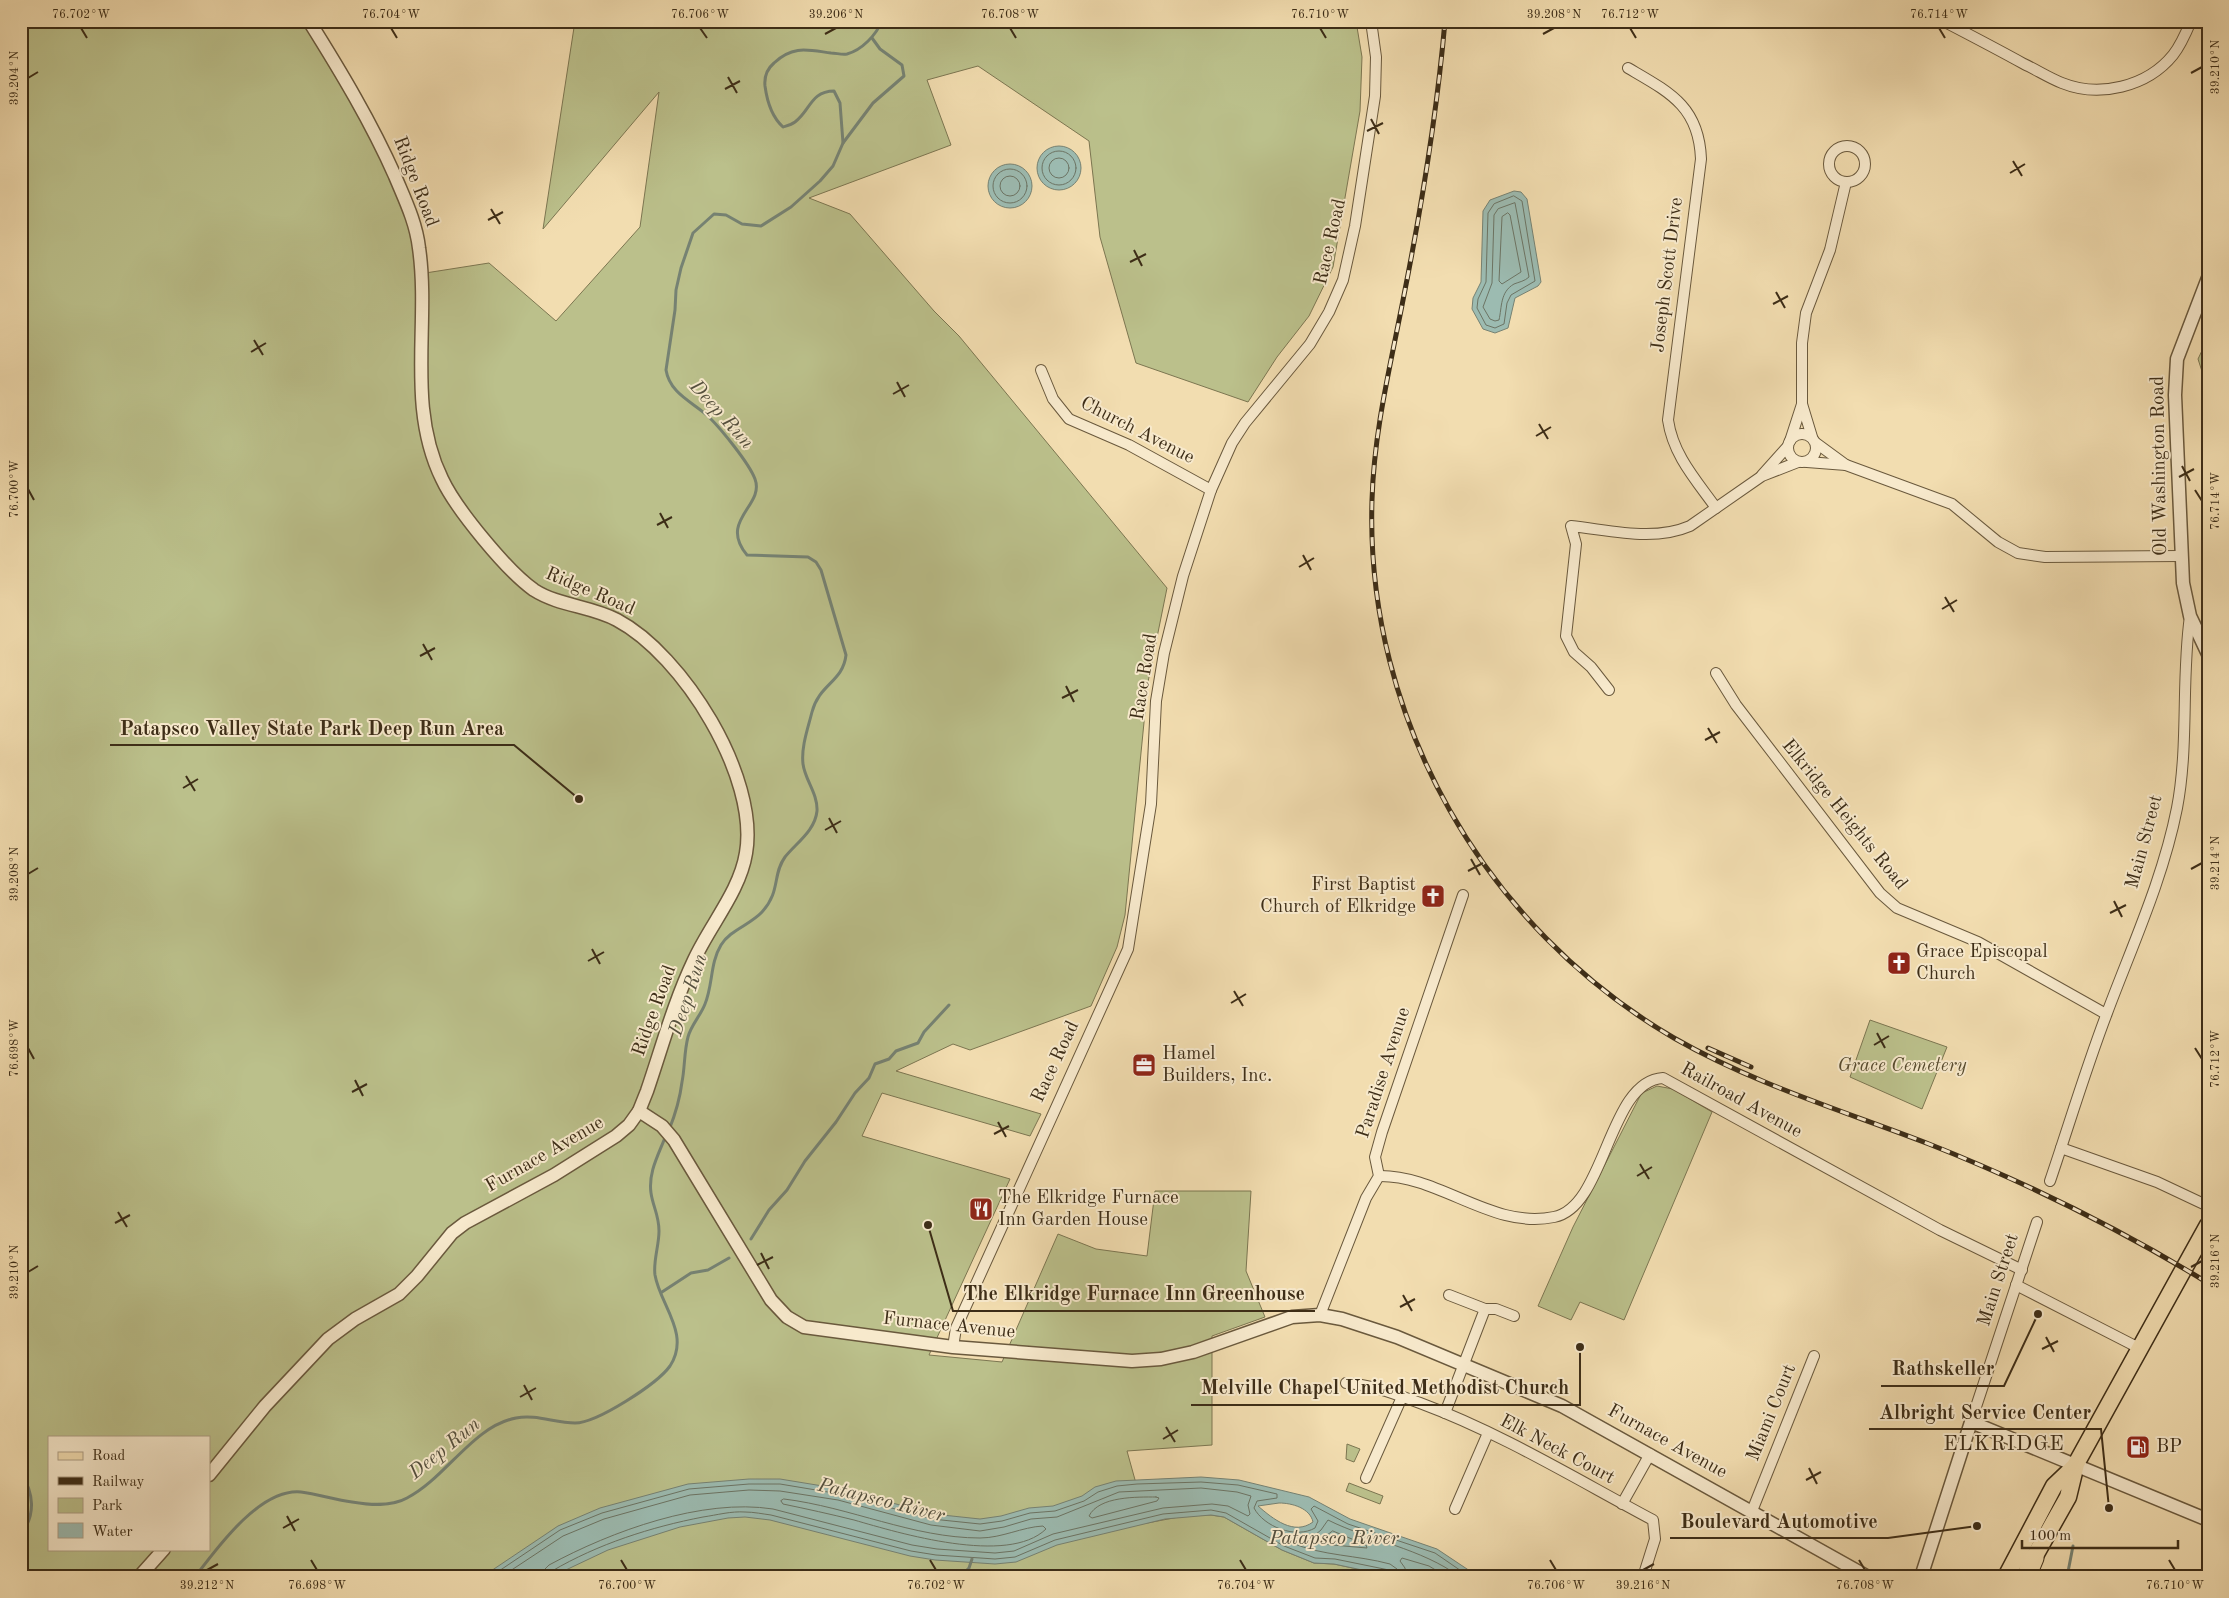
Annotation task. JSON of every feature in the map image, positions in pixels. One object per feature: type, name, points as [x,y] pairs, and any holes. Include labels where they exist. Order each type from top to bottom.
[{"type":"highway","points":[[2025,1577],[2034,1558]]},
{"type":"main road","points":[[2006,1577],[2054,1486],[2076,1464],[2208,1225]]},
{"type":"main road","points":[[2034,1558],[2068,1497],[2076,1464]]},
{"type":"street","name":"Ridge Road","points":[[310,21],[366,114],[413,220],[420,258],[420,361],[424,415],[432,454],[445,485],[466,516],[522,580],[541,594],[615,619],[630,628],[666,660],[696,696],[714,723],[743,798],[748,835],[747,852],[742,868],[692,964],[639,1111]]},
{"type":"street","name":"Race Road","points":[[953,1347],[956,1328],[1128,949],[1151,804],[1156,701],[1164,653],[1183,576],[1211,490],[1232,443],[1245,423],[1313,338],[1329,312],[1343,280],[1355,226],[1375,96],[1376,57],[1371,21]]},
{"type":"street","points":[[1943,21],[2062,83],[2104,90],[2121,87],[2140,80],[2159,68],[2173,55],[2191,21]]},
{"type":"street","name":"Joseph Scott Drive","points":[[1628,68],[1662,87],[1684,106],[1698,132],[1701,159],[1668,420],[1670,434],[1680,458],[1716,508]]},
{"type":"street","points":[[1762,476],[1803,462],[1814,456],[1814,440],[1802,404],[1801,366],[1806,313],[1830,250],[1846,182]]},
{"type":"street","name":"Old Washington Road","points":[[2208,278],[2181,344],[2175,376],[2180,556],[2183,583],[2190,616],[2208,654]]},
{"type":"street","name":"Church Avenue","points":[[1041,370],[1053,399],[1069,419],[1129,445],[1211,490]]},
{"type":"street","points":[[1802,404],[1789,444],[1789,454],[1803,462],[1846,465],[1952,504],[1998,542],[2018,553],[2045,557],[2180,556]]},
{"type":"street","points":[[1609,690],[1574,652],[1566,636],[1576,544],[1571,526],[1664,535],[1690,526],[1762,476],[1800,434],[1814,440],[1846,465]]},
{"type":"street","name":"Main Street","points":[[2050,1182],[2106,1014],[2156,883],[2177,806],[2183,748],[2185,653],[2190,616]]},
{"type":"street","name":"Elkridge Heights Road","points":[[1716,673],[1736,705],[1800,791],[1880,893],[1892,904],[1984,945],[2106,1014]]},
{"type":"street","name":"Paradise Avenue","points":[[1379,1176],[1375,1157],[1382,1132],[1463,895]]},
{"type":"street","name":"Railroad Avenue","points":[[1379,1176],[1416,1180],[1504,1214],[1537,1218],[1560,1216],[1569,1212],[1582,1196],[1633,1094],[1648,1080],[1663,1078],[1960,1241],[2022,1270]]},
{"type":"street","name":"Furnace Avenue","points":[[210,1475],[266,1406],[328,1339],[342,1327],[403,1290],[452,1233],[480,1213],[554,1175],[616,1136],[629,1125],[639,1111],[662,1126],[674,1140],[771,1300],[787,1318],[804,1327],[953,1347],[1115,1360],[1150,1360],[1209,1348],[1279,1320],[1320,1315],[1366,1326],[1464,1364],[1562,1406],[1868,1577]]},
{"type":"street","points":[[2061,1148],[2157,1182],[2208,1206]]},
{"type":"street","points":[[1320,1315],[1366,1198],[1379,1176]]},
{"type":"street","name":"Main Street","points":[[1921,1577],[2037,1222]]},
{"type":"street","points":[[2016,1285],[2141,1349]]},
{"type":"street","points":[[1449,1295],[1485,1309],[1496,1309],[1514,1316]]},
{"type":"street","points":[[1445,1413],[1485,1309]]},
{"type":"street","name":"Miami Court","points":[[1752,1511],[1814,1356]]},
{"type":"street","name":"Elk Neck Court","points":[[1346,1383],[1367,1385],[1445,1413],[1488,1433],[1652,1520],[1655,1539],[1643,1577]]},
{"type":"street","points":[[1366,1478],[1402,1397]]},
{"type":"street","points":[[1971,1422],[2208,1520]]},
{"type":"street","points":[[1455,1509],[1488,1433]]},
{"type":"street","points":[[1622,1504],[1650,1454]]},
{"type":"street","points":[[138,1577],[163,1550]]},
{"type":"green space","points":[[21,21],[307,21],[342,77],[411,219],[419,274],[489,263],[556,321],[640,227],[659,92],[543,229],[575,21],[1356,21],[1362,57],[1360,111],[1333,267],[1309,316],[1277,357],[1248,402],[1136,363],[1100,237],[1089,141],[978,66],[927,80],[951,145],[809,198],[850,214],[934,311],[959,336],[1167,588],[1148,682],[1125,915],[1117,947],[1091,1006],[970,1050],[953,1044],[896,1071],[1041,1114],[1030,1136],[882,1093],[862,1136],[1010,1179],[929,1355],[1002,1362],[1058,1234],[1096,1249],[1147,1256],[1155,1191],[1251,1191],[1246,1271],[1265,1317],[1212,1336],[1212,1445],[1127,1451],[1147,1523],[1184,1516],[1211,1515],[1224,1517],[1282,1550],[1314,1563],[1334,1564],[1395,1577],[21,1577]]},
{"type":"green space","points":[[2208,338],[2208,390],[2198,359]]},
{"type":"green space","name":"Grace Cemetery","points":[[1870,1020],[1947,1047],[1922,1109],[1850,1077]]},
{"type":"green space","points":[[1657,1086],[1673,1089],[1712,1112],[1624,1320],[1580,1302],[1571,1320],[1538,1306],[1573,1227],[1639,1098],[1642,1093]]},
{"type":"green space","points":[[1347,1444],[1360,1449],[1354,1462],[1346,1459]]},
{"type":"green space","points":[[1349,1483],[1383,1496],[1380,1504],[1346,1491]]},
{"type":"water","points":[[1059,146],[1071,150],[1077,156],[1081,168],[1077,180],[1071,186],[1059,190],[1047,186],[1041,180],[1037,168],[1041,156],[1047,150]]},
{"type":"water","points":[[1010,164],[1022,168],[1028,174],[1032,186],[1028,198],[1022,204],[1010,208],[998,204],[992,198],[988,186],[992,174],[998,168]]},
{"type":"water","points":[[1514,191],[1521,192],[1527,199],[1541,282],[1538,286],[1515,298],[1508,328],[1495,333],[1483,329],[1472,309],[1473,298],[1481,282],[1483,211],[1490,200]]},
{"type":"water","name":"Patapsco River","points":[[1201,1477],[1239,1480],[1309,1497],[1350,1519],[1437,1549],[1479,1577],[1395,1577],[1334,1564],[1314,1563],[1282,1550],[1224,1517],[1211,1515],[1165,1519],[1057,1545],[1016,1562],[995,1564],[935,1560],[910,1556],[770,1520],[745,1517],[728,1518],[680,1527],[608,1550],[551,1577],[482,1577],[558,1526],[600,1508],[688,1484],[749,1479],[780,1479],[841,1489],[933,1514],[980,1519],[1001,1516],[1029,1508],[1053,1506],[1082,1496],[1095,1487],[1116,1481]],"holes":[[[1284,1503],[1300,1507],[1308,1513],[1313,1522],[1306,1526],[1291,1527],[1270,1516],[1258,1506]]]},
{"type":"waterway","name":"Deep Run","points":[[669,1130],[680,1094],[688,1037],[708,997],[717,952],[730,935],[757,917],[768,904],[772,897],[781,864],[809,831],[816,818],[816,799],[803,764],[804,744],[815,703],[836,678],[844,664],[846,655],[821,570],[816,562],[808,557],[747,555],[739,543],[737,532],[739,523],[754,497],[756,489],[755,479],[741,456],[709,417],[683,397],[668,378],[666,370],[676,290],[693,233],[714,214],[726,215],[742,224],[761,226],[791,207],[820,181],[833,166],[843,143],[840,103],[834,91],[820,94],[800,118],[790,125],[783,127],[773,114],[767,97],[765,86],[766,73],[781,57],[794,51],[808,50],[843,54],[853,52],[868,41],[882,21]]},
{"type":"waterway","points":[[843,143],[873,103],[904,76],[902,65],[880,49],[872,38]]},
{"type":"waterway","points":[[751,1239],[769,1210],[787,1190],[805,1161],[836,1122],[855,1093],[869,1078],[875,1064],[889,1059],[896,1051],[918,1043],[924,1032],[949,1005]]},
{"type":"waterway","name":"Deep Run","points":[[195,1577],[227,1536],[255,1509],[286,1493],[301,1492],[366,1504],[387,1504],[401,1501],[421,1489],[486,1431],[501,1423],[523,1417],[568,1423],[585,1421],[597,1417],[626,1401],[663,1374],[670,1366],[676,1354],[677,1342],[676,1331],[655,1275],[659,1225],[650,1185],[655,1163],[666,1135]]},
{"type":"waterway","points":[[662,1292],[691,1273],[708,1270],[729,1258]]},
{"type":"waterway","points":[[21,1473],[29,1488],[32,1504],[29,1519],[21,1534]]},
{"type":"waterway","points":[[2067,1577],[2073,1546]]},
{"type":"waterway","points":[[960,1577],[969,1568],[972,1559]]},
{"type":"railway","points":[[1445,21],[1438,90],[1423,193],[1380,422],[1373,474],[1372,500],[1375,581],[1390,661],[1415,737],[1450,810],[1494,877],[1546,938],[1606,992],[1674,1038],[1767,1083],[1929,1144],[2036,1190],[2106,1225],[2208,1283]]},
{"type":"railway","points":[[1708,1048],[1751,1067]]},
{"type":"place","name":"Patapsco Valley State Park Deep Run Area","points":[[579,799]]},
{"type":"place","name":"First Baptist Church of Elkridge","points":[[1433,896]]},
{"type":"place","name":"Grace Episcopal Church","points":[[1899,963]]},
{"type":"place","name":"Hamel Builders, Inc.","points":[[1144,1065]]},
{"type":"place","name":"The Elkridge Furnace Inn Garden House","points":[[981,1209]]},
{"type":"place","name":"The Elkridge Furnace Inn Greenhouse","points":[[928,1225]]},
{"type":"place","name":"Rathskeller","points":[[2038,1314]]},
{"type":"place","name":"Melville Chapel United Methodist Church","points":[[1580,1347]]},
{"type":"place","name":"BP","points":[[2138,1447]]},
{"type":"place","name":"Albright Service Center","points":[[2109,1508]]},
{"type":"place","name":"Boulevard Automotive","points":[[1977,1526]]},
{"type":"district","name":"ELKRIDGE","points":[[2004,1444]]}]
